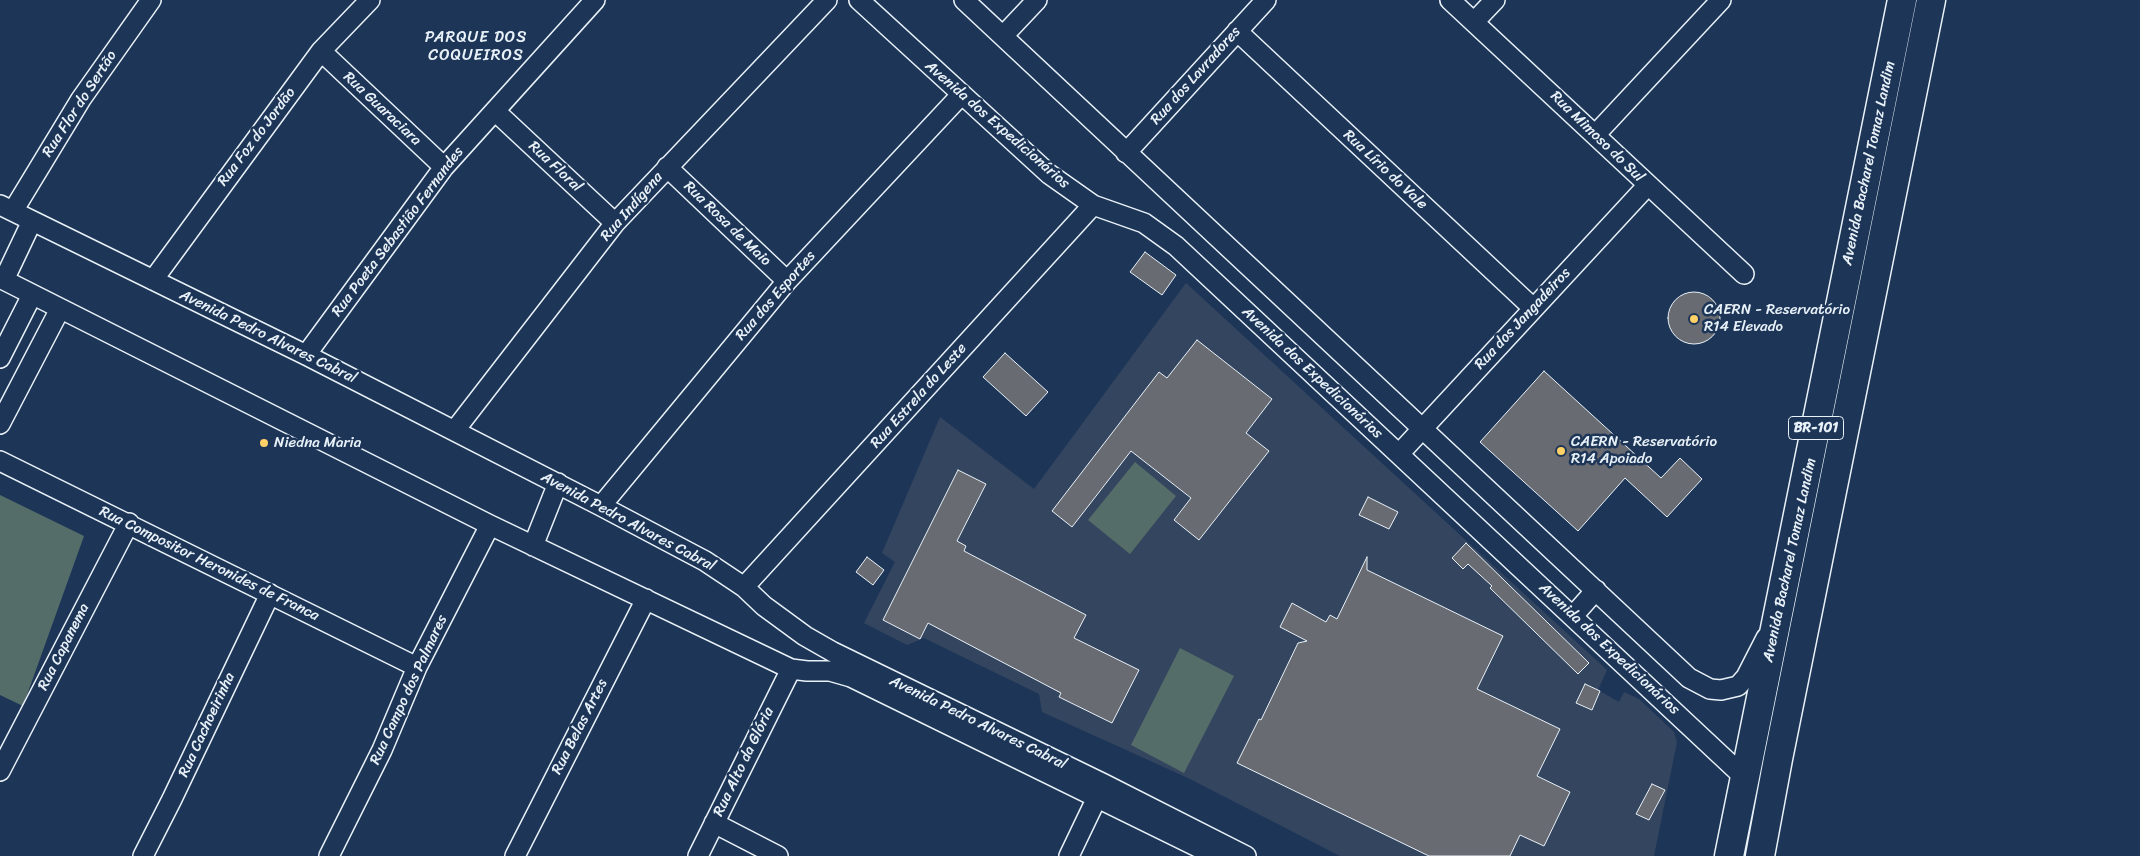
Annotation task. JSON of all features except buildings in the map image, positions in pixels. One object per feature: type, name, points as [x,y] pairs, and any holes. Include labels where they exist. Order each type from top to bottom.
[{"type":"highway","name":"Avenida Bacharel Tomaz Landim","points":[[1729,856],[1902,0]]},
{"type":"highway","name":"Avenida Bacharel Tomaz Landim","points":[[1760,856],[1932,0]]},
{"type":"street","name":"Rua Flor do Sertão","points":[[7,208],[150,0]]},
{"type":"street","name":"Rua Foz do Jordão","points":[[153,280],[321,51],[370,0]]},
{"type":"street","name":"Rua Poeta Sebastião Fernandes","points":[[306,355],[444,167],[595,0]]},
{"type":"street","name":"Rua Indígena","points":[[455,430],[615,224],[827,0]]},
{"type":"street","name":"Avenida dos Expedicionários","points":[[859,0],[1049,174],[1093,205],[1127,215],[1161,233],[1744,777]]},
{"type":"street","points":[[964,0],[1689,678],[1710,689],[1721,690],[1731,689],[1743,682],[1780,608]]},
{"type":"street","points":[[1003,36],[1037,0]]},
{"type":"street","name":"Rua dos Lavradores","points":[[1126,153],[1266,0]]},
{"type":"street","name":"Rua Mimoso do Sul","points":[[1450,0],[1596,134],[1744,274]]},
{"type":"street","points":[[1474,22],[1495,0]]},
{"type":"street","points":[[1596,134],[1721,0]]},
{"type":"street","name":"Rua Lírio do Vale","points":[[1237,31],[1533,308]]},
{"type":"street","name":"Rua Guaraciara","points":[[321,51],[444,167]]},
{"type":"street","name":"Rua dos Esportes","points":[[601,506],[787,281],[961,95]]},
{"type":"street","name":"Rua Floral","points":[[495,111],[615,224]]},
{"type":"street","name":"Rua Rosa de Maio","points":[[667,167],[787,281]]},
{"type":"street","name":"Rua dos Jangadeiros","points":[[1399,454],[1648,185]]},
{"type":"street","name":"Rua Estrela do Leste","points":[[744,588],[1093,205]]},
{"type":"street","name":"Avenida Pedro Alvares Cabral","points":[[7,208],[306,355],[601,506],[705,562],[744,588],[791,626],[833,652],[1101,791],[1216,856]]},
{"type":"street","points":[[2,279],[32,220]]},
{"type":"street","name":"Avenida Pedro Alvares Cabral","points":[[2,279],[490,525],[790,669],[830,671],[851,677],[1246,856]]},
{"type":"street","points":[[0,358],[32,295]]},
{"type":"street","points":[[0,424],[60,309]]},
{"type":"street","name":"Rua Compositor Heronides de Franca","points":[[0,461],[129,523],[417,667]]},
{"type":"street","points":[[533,546],[558,483]]},
{"type":"street","name":"Rua Capanema","points":[[0,771],[129,523]]},
{"type":"street","name":"Rua Campo dos Palmares","points":[[329,856],[382,750],[417,667],[490,525]]},
{"type":"street","points":[[1573,616],[1596,590]]},
{"type":"street","name":"Rua Cachoeirinha","points":[[143,856],[270,594]]},
{"type":"street","name":"Rua Belas Artes","points":[[515,856],[646,599]]},
{"type":"street","name":"Rua Alto da Glória","points":[[698,856],[790,669]]},
{"type":"street","points":[[1069,856],[1101,791]]},
{"type":"street","points":[[714,823],[778,856]]},
{"type":"shaded area","points":[[1186,283],[1607,670],[1598,690],[1619,702],[1624,692],[1639,699],[1674,732],[1677,742],[1654,856],[1340,856],[1188,778],[1042,712],[1039,694],[924,638],[907,645],[864,623],[895,562],[882,553],[940,417],[1034,489]]},
{"type":"green space","points":[[1135,462],[1176,496],[1130,554],[1088,520]]},
{"type":"green space","points":[[0,495],[84,536],[23,706],[0,695]]},
{"type":"green space","points":[[1180,648],[1234,676],[1184,773],[1131,745]]},
{"type":"place","name":"CAERN - Reservatório R14 Elevado","points":[[1694,319]]},
{"type":"place","name":"Niedna Maria","points":[[264,443]]},
{"type":"place","name":"CAERN - Reservatório R14 Apoiado","points":[[1561,451]]},
{"type":"district","name":"PARQUE DOS COQUEIROS","points":[[476,47]]}]
